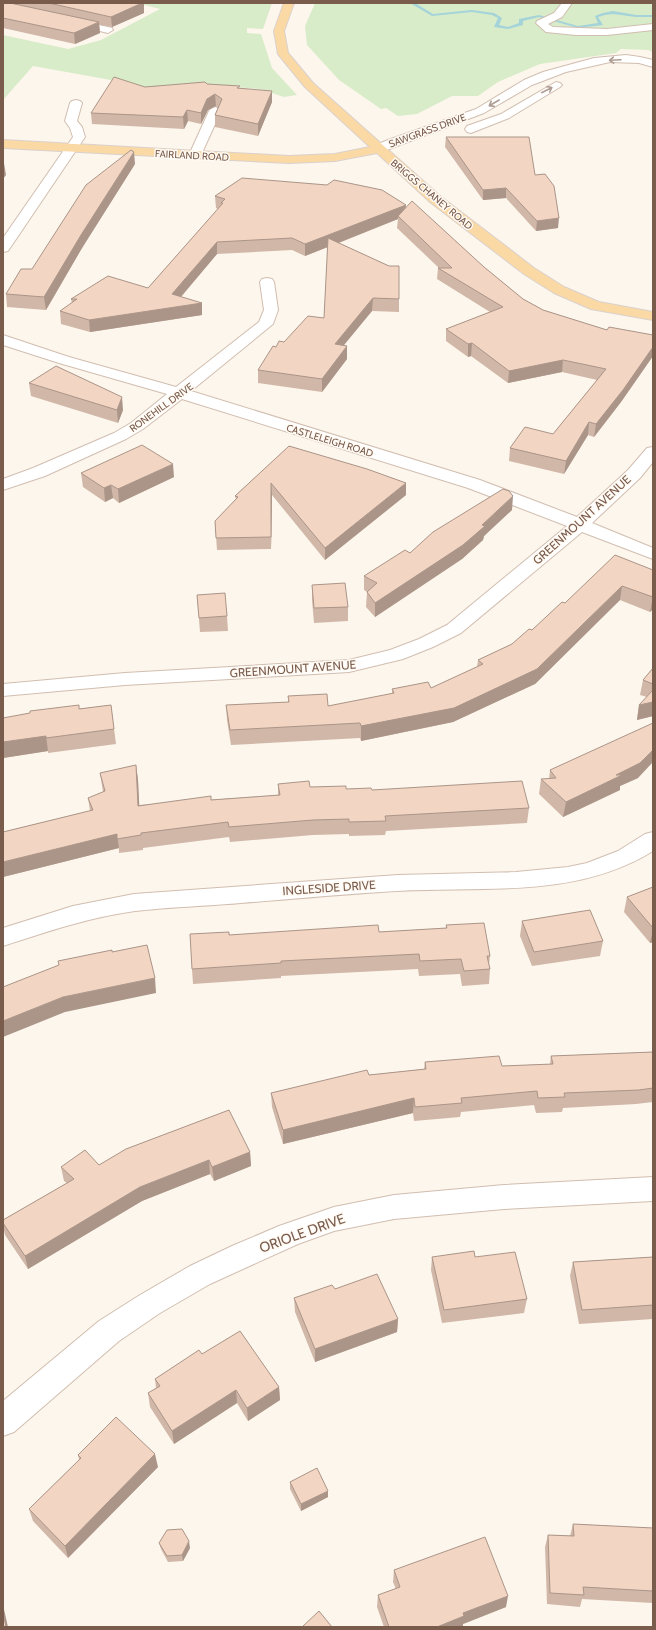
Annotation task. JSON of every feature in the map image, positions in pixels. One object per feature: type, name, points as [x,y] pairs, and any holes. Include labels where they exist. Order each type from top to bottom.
[{"type":"main road","name":"BRIGGS CHANEY ROAD","points":[[289,3],[279,31],[283,54],[309,86],[380,148],[393,162],[435,199],[523,267],[546,282],[582,301],[596,306],[653,316]]},
{"type":"main road","name":"FAIRLAND ROAD","points":[[3,144],[274,159],[310,159],[362,154],[380,148]]},
{"type":"street","points":[[567,3],[558,15],[541,23],[550,30],[576,32],[608,32],[641,29],[653,26]]},
{"type":"street","points":[[63,20],[108,30]]},
{"type":"street","name":"SAWGRASS DRIVE","points":[[380,148],[480,111],[534,80],[556,71],[614,60],[633,59],[653,66]]},
{"type":"street","name":"SAWGRASS DRIVE","points":[[604,71],[653,66]]},
{"type":"street","name":"SAWGRASS DRIVE","points":[[446,123],[461,132],[505,116],[546,90],[566,81]]},
{"type":"street","points":[[3,248],[73,148],[79,137],[76,127],[71,121],[72,112],[76,103]]},
{"type":"street","points":[[195,155],[215,112]]},
{"type":"street","name":"SAWGRASS DRIVE","points":[[380,148],[410,144],[446,136]]},
{"type":"street","name":"RONEHILL DRIVE","points":[[3,485],[40,472],[120,436],[138,426],[266,324],[271,310],[267,282]]},
{"type":"street","name":"CASTLELEIGH ROAD","points":[[3,340],[64,360],[180,393],[474,484],[547,510],[579,525],[653,554]]},
{"type":"street","name":"GREENMOUNT AVENUE","points":[[3,690],[125,679],[349,666],[396,655],[426,644],[454,629],[579,525],[634,474],[653,452]]},
{"type":"street","name":"INGLESIDE DRIVE","points":[[3,937],[73,915],[134,903],[398,883],[516,880],[568,875],[591,870],[626,857],[653,840]]},
{"type":"street","name":"ORIOLE DRIVE","points":[[3,1421],[110,1331],[150,1304],[200,1275],[289,1235],[334,1219],[394,1208],[504,1197],[653,1189]]},
{"type":"green space","points":[[137,3],[272,3],[263,29],[247,28],[247,33],[261,34],[272,68],[297,95],[284,97],[260,89],[211,85],[154,94],[133,84],[33,66],[3,100],[3,35],[68,49],[101,40],[160,9]]},
{"type":"green space","points":[[315,3],[653,3],[653,52],[648,50],[621,49],[616,53],[540,64],[498,82],[478,96],[452,96],[417,114],[398,116],[386,108],[381,109],[339,80],[307,45],[305,26]]},
{"type":"building","points":[[3,3],[10,3],[99,22],[74,33],[3,18]]},
{"type":"building","points":[[49,3],[142,3],[111,17]]},
{"type":"building","points":[[114,77],[145,87],[205,82],[207,84],[240,86],[237,88],[272,91],[258,124],[215,115],[222,99],[215,94],[207,99],[201,113],[187,110],[183,117],[91,113]]},
{"type":"building","points":[[446,137],[529,137],[535,175],[545,174],[554,186],[559,218],[537,221],[506,188],[483,190]]},
{"type":"building","points":[[131,150],[134,152],[81,235],[44,297],[6,294],[21,269],[32,269],[86,185]]},
{"type":"building","points":[[242,178],[327,185],[334,180],[382,190],[406,205],[305,244],[292,238],[217,242],[172,294],[202,303],[89,320],[60,311],[77,299],[71,299],[108,276],[148,288],[223,203],[221,203],[225,199],[215,196]]},
{"type":"building","points":[[412,201],[484,267],[523,299],[543,310],[607,330],[609,327],[653,335],[653,347],[623,390],[596,424],[589,422],[566,461],[510,448],[525,427],[553,434],[606,369],[563,360],[509,371],[472,343],[468,344],[446,329],[503,307],[438,268],[452,268],[398,216]]},
{"type":"building","points":[[328,238],[389,266],[399,266],[399,299],[373,298],[335,344],[347,346],[322,379],[258,370],[273,346],[276,347],[279,341],[284,342],[308,316],[324,318]]},
{"type":"building","points":[[56,366],[122,397],[117,410],[29,383]]},
{"type":"building","points":[[142,445],[173,464],[118,489],[111,485],[104,488],[81,473]]},
{"type":"building","points":[[289,446],[367,469],[406,483],[325,548],[271,483],[271,537],[216,538],[215,521],[238,497],[235,496]]},
{"type":"building","points":[[503,489],[509,491],[513,496],[482,525],[485,526],[463,545],[375,603],[367,592],[377,583],[364,576],[405,550],[410,553],[433,532]]},
{"type":"building","points":[[615,555],[653,570],[653,597],[622,586],[537,669],[454,708],[361,726],[360,723],[230,730],[226,705],[289,702],[288,696],[327,694],[328,706],[394,693],[392,689],[428,682],[431,688],[483,664],[478,660],[512,644],[529,629],[532,630],[562,602],[565,603]]},
{"type":"building","points":[[345,583],[348,607],[314,608],[312,585]]},
{"type":"building","points":[[225,593],[227,616],[199,618],[197,595]]},
{"type":"building","points":[[653,668],[653,684],[643,680]]},
{"type":"building","points":[[653,690],[653,702],[639,705]]},
{"type":"building","points":[[79,705],[79,709],[111,705],[114,729],[3,742],[3,718],[30,713],[30,711]]},
{"type":"building","points":[[653,723],[653,750],[640,763],[616,775],[622,775],[566,802],[541,779],[556,778],[550,770]]},
{"type":"building","points":[[136,765],[138,806],[211,796],[211,800],[280,795],[278,784],[309,781],[310,787],[346,786],[346,789],[371,788],[372,790],[522,781],[529,808],[385,816],[386,821],[349,822],[349,819],[313,820],[229,827],[228,822],[141,833],[141,835],[117,839],[117,834],[3,862],[3,832],[93,810],[88,798],[105,791],[100,773]]},
{"type":"building","points":[[653,887],[653,928],[627,897]]},
{"type":"building","points":[[590,910],[603,941],[534,952],[522,921]]},
{"type":"building","points":[[484,923],[490,956],[487,956],[490,969],[464,971],[461,959],[420,961],[419,954],[281,961],[281,963],[192,969],[190,934],[229,932],[229,935],[378,925],[379,932],[447,928],[446,925]]},
{"type":"building","points":[[147,945],[155,978],[63,997],[3,1021],[3,987],[59,965],[58,961],[112,950],[112,952]]},
{"type":"building","points":[[653,1052],[653,1088],[639,1090],[564,1093],[565,1097],[538,1098],[537,1091],[461,1098],[462,1103],[415,1107],[414,1098],[283,1130],[271,1093],[367,1070],[369,1075],[426,1069],[425,1062],[499,1056],[502,1066],[553,1064],[551,1056]]},
{"type":"building","points":[[229,1110],[250,1152],[212,1167],[209,1160],[140,1187],[25,1256],[3,1223],[3,1220],[74,1179],[61,1167],[85,1150],[99,1165],[126,1149]]},
{"type":"building","points":[[474,1251],[475,1257],[515,1252],[527,1299],[444,1310],[432,1257]]},
{"type":"building","points":[[653,1257],[653,1305],[582,1310],[573,1262]]},
{"type":"building","points":[[377,1274],[398,1319],[315,1349],[294,1298],[332,1285],[335,1289]]},
{"type":"building","points":[[240,1331],[279,1387],[247,1408],[236,1390],[172,1431],[148,1393],[160,1386],[155,1379],[199,1350],[202,1354]]},
{"type":"building","points":[[116,1417],[155,1454],[65,1546],[29,1509],[81,1458],[78,1455]]},
{"type":"building","points":[[317,1468],[328,1491],[301,1504],[290,1482]]},
{"type":"building","points":[[573,1524],[653,1528],[653,1591],[583,1587],[584,1595],[550,1593],[548,1535],[574,1536]]},
{"type":"building","points":[[182,1529],[189,1541],[182,1555],[167,1556],[159,1543],[167,1530]]},
{"type":"building","points":[[485,1537],[508,1596],[463,1613],[464,1616],[437,1627],[389,1627],[378,1595],[400,1587],[394,1570]]},
{"type":"building","points":[[319,1611],[332,1627],[302,1627]]},
{"type":"building","points":[[3,1613],[6,1627],[3,1627]]},
{"type":"waterway","points":[[412,3],[432,15],[472,11],[493,14],[500,18],[496,26],[508,28],[521,24],[521,20],[539,16],[578,27],[601,24],[596,17],[604,13],[653,16]]}]
